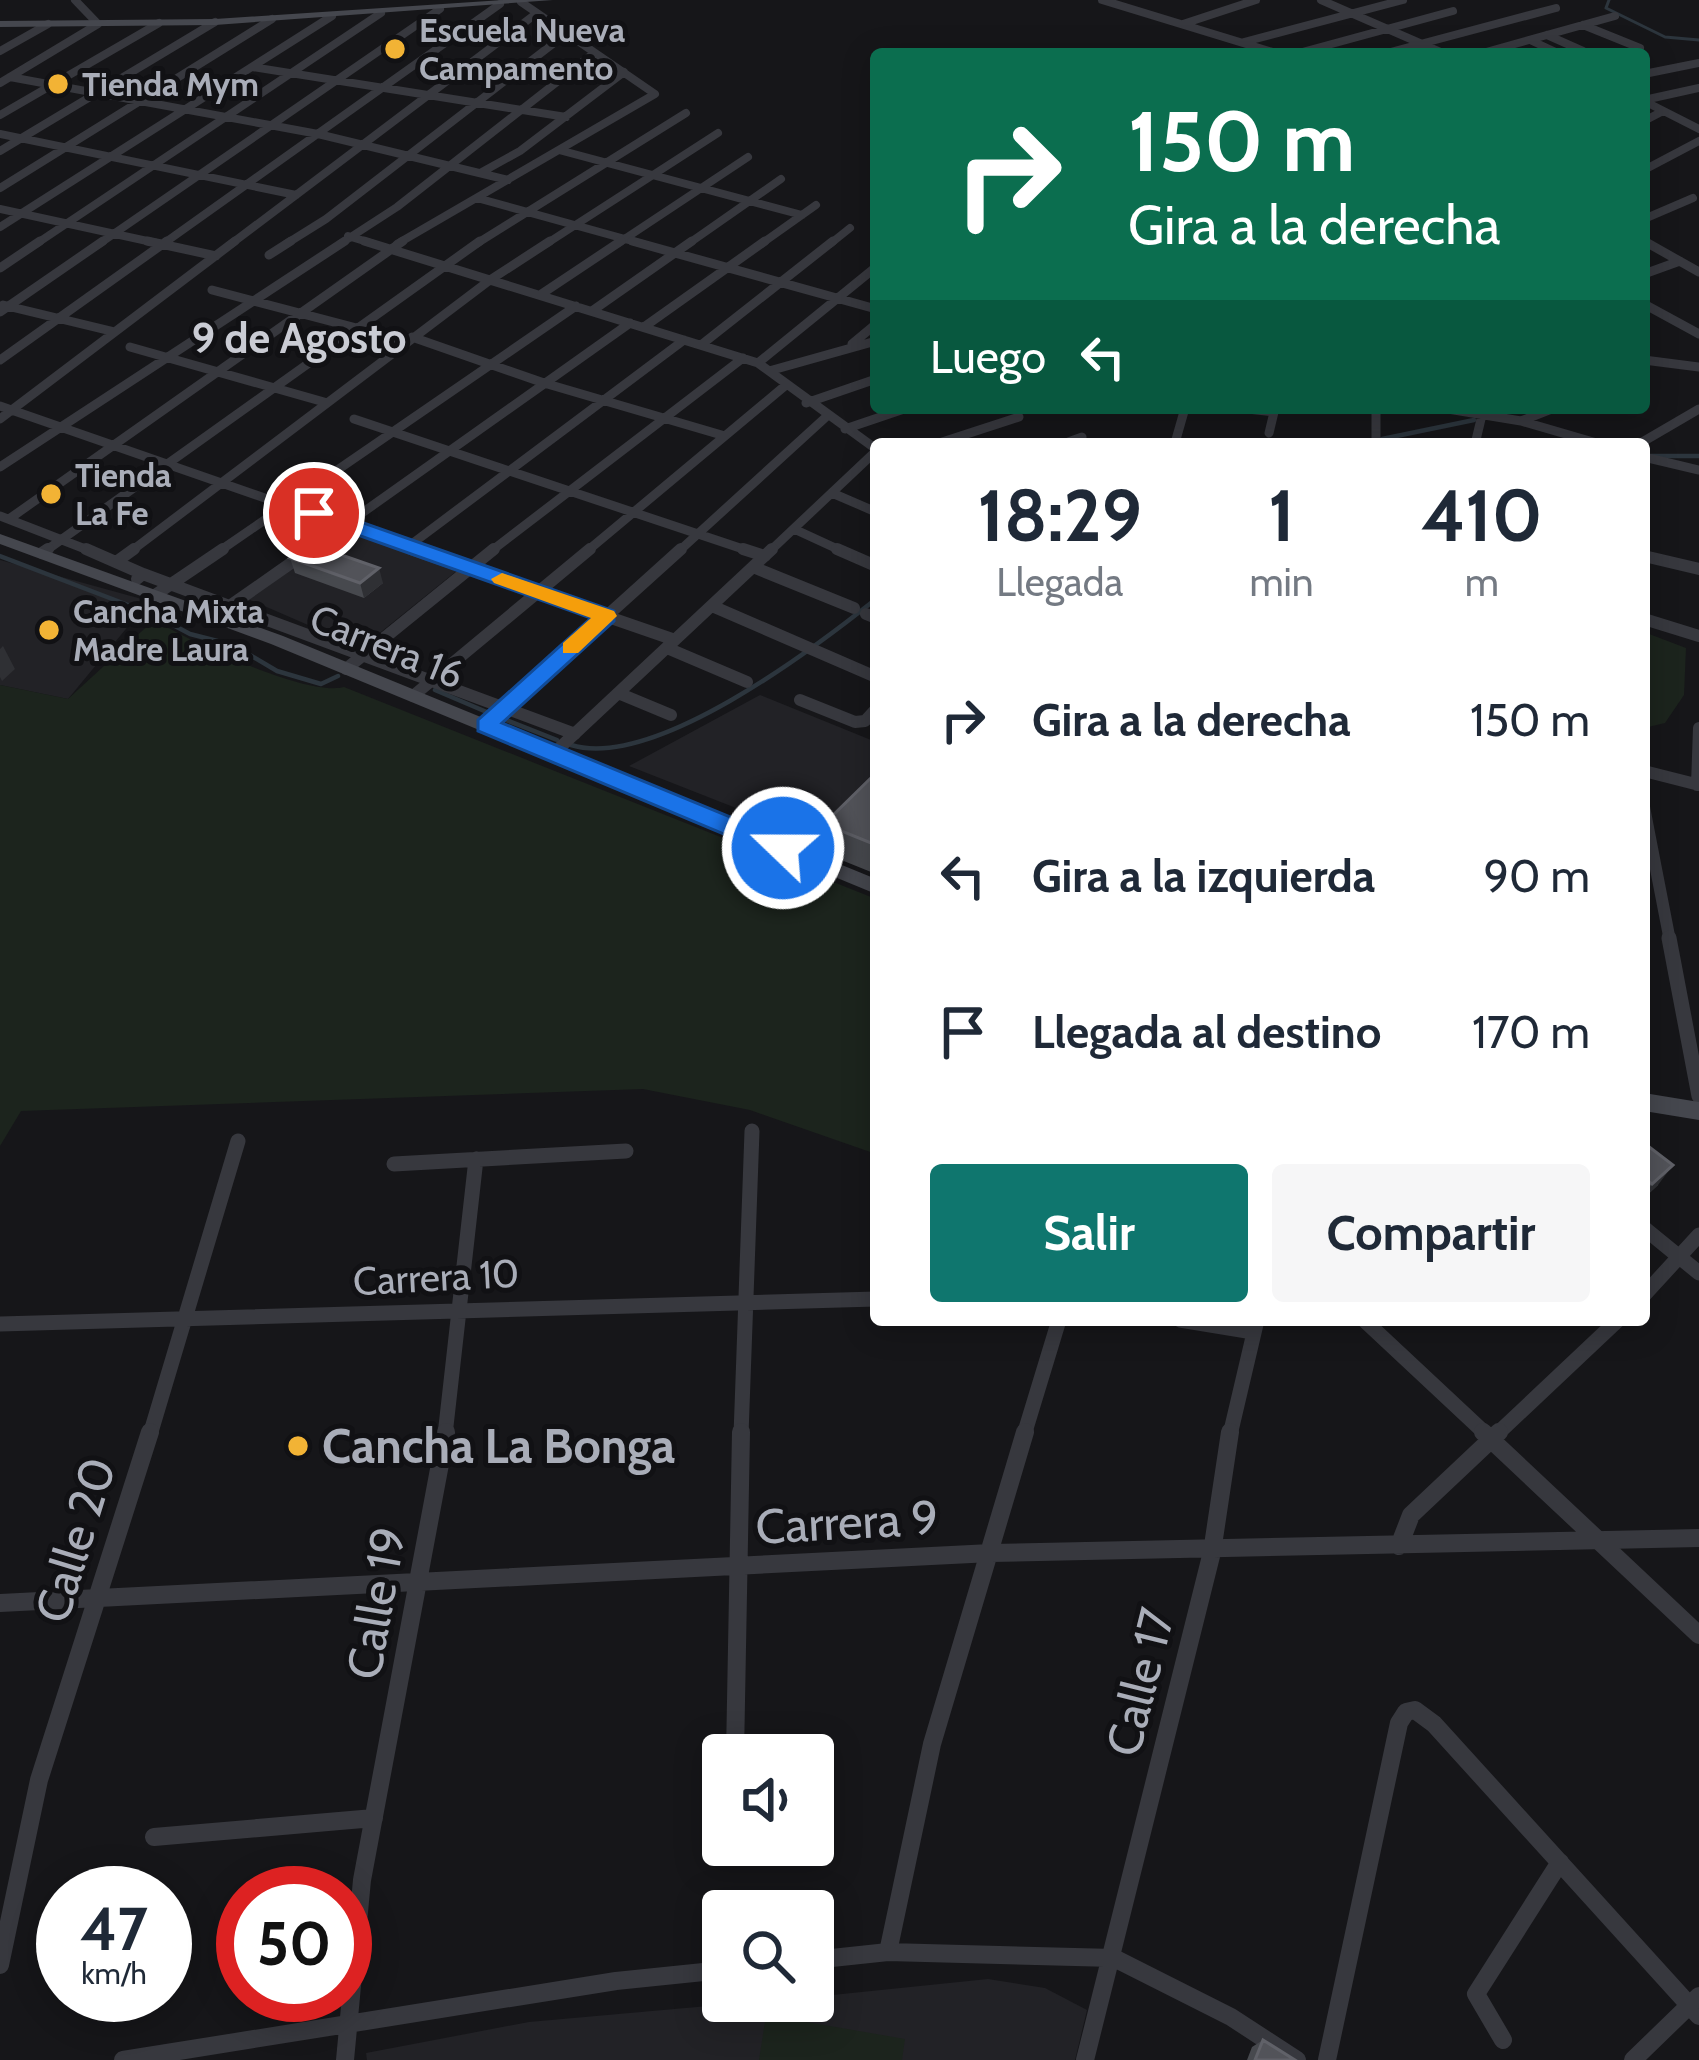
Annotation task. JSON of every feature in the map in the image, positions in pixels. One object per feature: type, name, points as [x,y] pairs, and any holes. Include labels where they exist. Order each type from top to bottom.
[{"type":"main road","points":[[0,24],[272,20],[548,0]]},
{"type":"main road","name":"Carrera 16","points":[[0,539],[136,580],[277,632],[346,669],[870,885]]},
{"type":"main road","points":[[1650,1103],[1699,1112]]},
{"type":"street","points":[[0,82],[98,24],[76,0]]},
{"type":"street","points":[[1102,0],[1260,48]]},
{"type":"street","points":[[1183,23],[1256,0]]},
{"type":"street","points":[[1321,0],[1430,48]]},
{"type":"street","points":[[1244,42],[1402,0]]},
{"type":"street","points":[[5,518],[389,249],[655,94],[521,2]]},
{"type":"street","points":[[0,360],[500,4]]},
{"type":"street","points":[[1405,48],[1556,8]]},
{"type":"street","points":[[3,307],[440,9]]},
{"type":"street","points":[[1316,48],[1453,11]]},
{"type":"street","points":[[0,268],[381,13]]},
{"type":"street","points":[[0,419],[6,408],[115,332],[537,14]]},
{"type":"street","points":[[1530,15],[1567,30]]},
{"type":"street","points":[[0,227],[332,16]]},
{"type":"street","points":[[1502,48],[1615,16]]},
{"type":"street","points":[[0,188],[272,20]]},
{"type":"street","points":[[0,151],[214,22]]},
{"type":"street","points":[[0,115],[159,23]]},
{"type":"street","points":[[0,51],[48,24]]},
{"type":"street","points":[[1583,25],[1640,48]]},
{"type":"street","points":[[269,254],[326,219],[567,33]]},
{"type":"street","points":[[1547,35],[1576,48]]},
{"type":"street","points":[[1530,40],[1547,48]]},
{"type":"street","points":[[0,467],[452,166],[594,52]]},
{"type":"street","points":[[1650,73],[1699,63]]},
{"type":"street","points":[[252,67],[566,117]]},
{"type":"street","points":[[482,172],[624,72]]},
{"type":"street","points":[[10,77],[318,134],[508,180]]},
{"type":"street","points":[[1650,100],[1699,88]]},
{"type":"street","points":[[1650,104],[1699,129]]},
{"type":"street","points":[[1650,118],[1663,111]]},
{"type":"street","points":[[42,554],[353,326],[686,112]]},
{"type":"street","points":[[1682,120],[1699,116]]},
{"type":"street","points":[[116,562],[490,280],[718,133]]},
{"type":"street","points":[[0,134],[296,195]]},
{"type":"street","points":[[1650,167],[1699,141]]},
{"type":"street","points":[[559,150],[802,215]]},
{"type":"street","points":[[540,295],[748,157]]},
{"type":"street","points":[[1650,160],[1658,163]]},
{"type":"street","points":[[592,311],[781,179]]},
{"type":"street","points":[[477,198],[870,306]]},
{"type":"street","points":[[1650,216],[1693,198]]},
{"type":"street","points":[[644,327],[816,205]]},
{"type":"street","points":[[0,209],[216,256]]},
{"type":"street","points":[[326,219],[362,228]]},
{"type":"street","points":[[701,345],[850,228]]},
{"type":"street","points":[[348,236],[758,363],[870,446]]},
{"type":"street","points":[[1650,244],[1699,272]]},
{"type":"street","points":[[1650,272],[1680,261]]},
{"type":"street","points":[[758,363],[870,272]]},
{"type":"street","points":[[212,290],[492,362],[725,436]]},
{"type":"street","points":[[162,590],[577,306]]},
{"type":"street","points":[[3,307],[115,332]]},
{"type":"street","points":[[1650,307],[1699,334]]},
{"type":"street","points":[[221,612],[630,323]]},
{"type":"street","points":[[847,348],[870,329]]},
{"type":"street","points":[[409,546],[684,340]]},
{"type":"street","points":[[769,370],[870,342]]},
{"type":"street","points":[[130,346],[324,402]]},
{"type":"street","points":[[346,669],[470,567],[743,358]]},
{"type":"street","points":[[1650,362],[1699,367]]},
{"type":"street","points":[[806,403],[870,381]]},
{"type":"street","points":[[413,696],[785,385]]},
{"type":"street","points":[[6,408],[606,616],[747,682]]},
{"type":"street","points":[[1650,438],[1699,409]]},
{"type":"street","points":[[844,429],[889,414]]},
{"type":"street","points":[[1269,433],[1273,414]]},
{"type":"street","points":[[1475,414],[1525,420],[1540,414]]},
{"type":"street","points":[[1515,414],[1571,438]]},
{"type":"street","points":[[1476,438],[1481,415]]},
{"type":"street","points":[[486,725],[826,417]]},
{"type":"street","points":[[954,438],[1019,417]]},
{"type":"street","points":[[354,419],[766,556]]},
{"type":"street","points":[[553,754],[870,456]]},
{"type":"street","points":[[1650,458],[1699,470]]},
{"type":"street","points":[[832,494],[870,510]]},
{"type":"street","points":[[5,518],[116,562],[136,580]]},
{"type":"street","points":[[794,529],[870,563]]},
{"type":"street","points":[[1650,557],[1699,569]]},
{"type":"street","points":[[753,567],[865,613]]},
{"type":"street","points":[[712,606],[814,655],[870,675]]},
{"type":"street","points":[[1650,621],[1699,636]]},
{"type":"street","points":[[277,632],[363,654],[575,734]]},
{"type":"street","points":[[618,693],[671,715]]},
{"type":"street","points":[[800,700],[860,723],[870,714]]},
{"type":"street","points":[[1650,773],[1698,785],[1699,728]]},
{"type":"street","points":[[1650,839],[1699,1096]]},
{"type":"street","points":[[1650,891],[1660,893]]},
{"type":"street","points":[[735,1734],[743,1299],[752,1131]]},
{"type":"street","name":"Calle 20","points":[[0,1965],[4,1920],[39,1780],[100,1597],[238,1142]]},
{"type":"street","points":[[394,1164],[626,1151]]},
{"type":"street","name":"Calle 19","points":[[345,2060],[374,1818],[422,1579],[463,1307],[476,1159]]},
{"type":"street","points":[[1650,1233],[1699,1273]]},
{"type":"street","points":[[1650,1289],[1699,1235]]},
{"type":"street","name":"Carrera 10","points":[[0,1324],[180,1323],[463,1307],[870,1299]]},
{"type":"street","points":[[888,1952],[932,1744],[1057,1326]]},
{"type":"street","name":"Calle 17","points":[[1085,2060],[1212,1552],[1226,1451],[1255,1326]]},
{"type":"street","points":[[1371,1326],[1699,1635]]},
{"type":"street","points":[[1399,1546],[1411,1515],[1496,1440],[1612,1326]]},
{"type":"street","name":"Carrera 9","points":[[0,1603],[991,1553],[1212,1552],[1699,1538]]},
{"type":"street","points":[[1327,2060],[1399,1723],[1406,1712],[1415,1710],[1434,1724],[1696,2006],[1633,2060]]},
{"type":"street","points":[[154,1837],[374,1818]]},
{"type":"street","points":[[1503,2040],[1476,1994],[1560,1862]]},
{"type":"street","points":[[834,1958],[888,1952],[1114,1958],[1231,2017],[1298,2060]]},
{"type":"street","points":[[123,2060],[616,1981],[702,1972]]},
{"type":"shaded area","points":[[347,529],[459,569],[361,648],[248,599]]},
{"type":"shaded area","points":[[0,560],[149,601],[68,699],[0,685]]},
{"type":"shaded area","points":[[154,620],[248,665],[303,684],[344,687],[870,897],[870,1152],[750,1110],[643,1089],[21,1111],[0,1146],[0,685],[68,699]]},
{"type":"shaded area","points":[[1650,634],[1686,648],[1684,695],[1665,723],[1650,727]]},
{"type":"shaded area","points":[[760,695],[870,740],[870,789],[815,839],[629,766]]},
{"type":"shaded area","points":[[988,1979],[1045,1988],[1087,2010],[1075,2060],[367,2060],[366,2053],[529,2022],[702,2007],[702,2022],[834,2022],[834,1995]]},
{"type":"shaded area","points":[[765,2022],[807,2022],[905,2039],[902,2060],[759,2060]]},
{"type":"building","points":[[310,544],[379,568],[360,583],[290,558]]},
{"type":"building","points":[[870,779],[870,843],[824,824]]},
{"type":"building","points":[[1650,1148],[1673,1165],[1650,1182]]},
{"type":"building","points":[[1263,2040],[1295,2060],[1255,2060]]},
{"type":"waterway","points":[[1609,0],[1606,8],[1665,37],[1699,40]]},
{"type":"waterway","points":[[1387,438],[1474,420]]},
{"type":"waterway","points":[[1651,456],[1699,456]]},
{"type":"waterway","points":[[0,556],[128,605]]},
{"type":"waterway","points":[[571,745],[605,748],[645,740],[687,723],[773,674],[870,604]]},
{"type":"waterway","points":[[158,617],[190,634],[233,645],[277,671],[321,684],[338,676]]},
{"type":"waterway","points":[[435,690],[489,713]]},
{"type":"waterway","points":[[501,718],[557,740]]},
{"type":"slow traffic","points":[[502,579],[606,616],[570,648]]},
{"type":"place","name":"Escuela Nueva Campamento","points":[[395,49]]},
{"type":"place","name":"Tienda Mym","points":[[58,84]]},
{"type":"place","name":"Tienda La Fe","points":[[51,494]]},
{"type":"place","name":"Cancha Mixta Madre Laura","points":[[49,630]]},
{"type":"place","name":"Cancha La Bonga","points":[[298,1446]]},
{"type":"district","name":"9 de Agosto","points":[[299,338]]},
{"type":"route","points":[[314,513],[606,616],[486,725],[783,848]]}]
